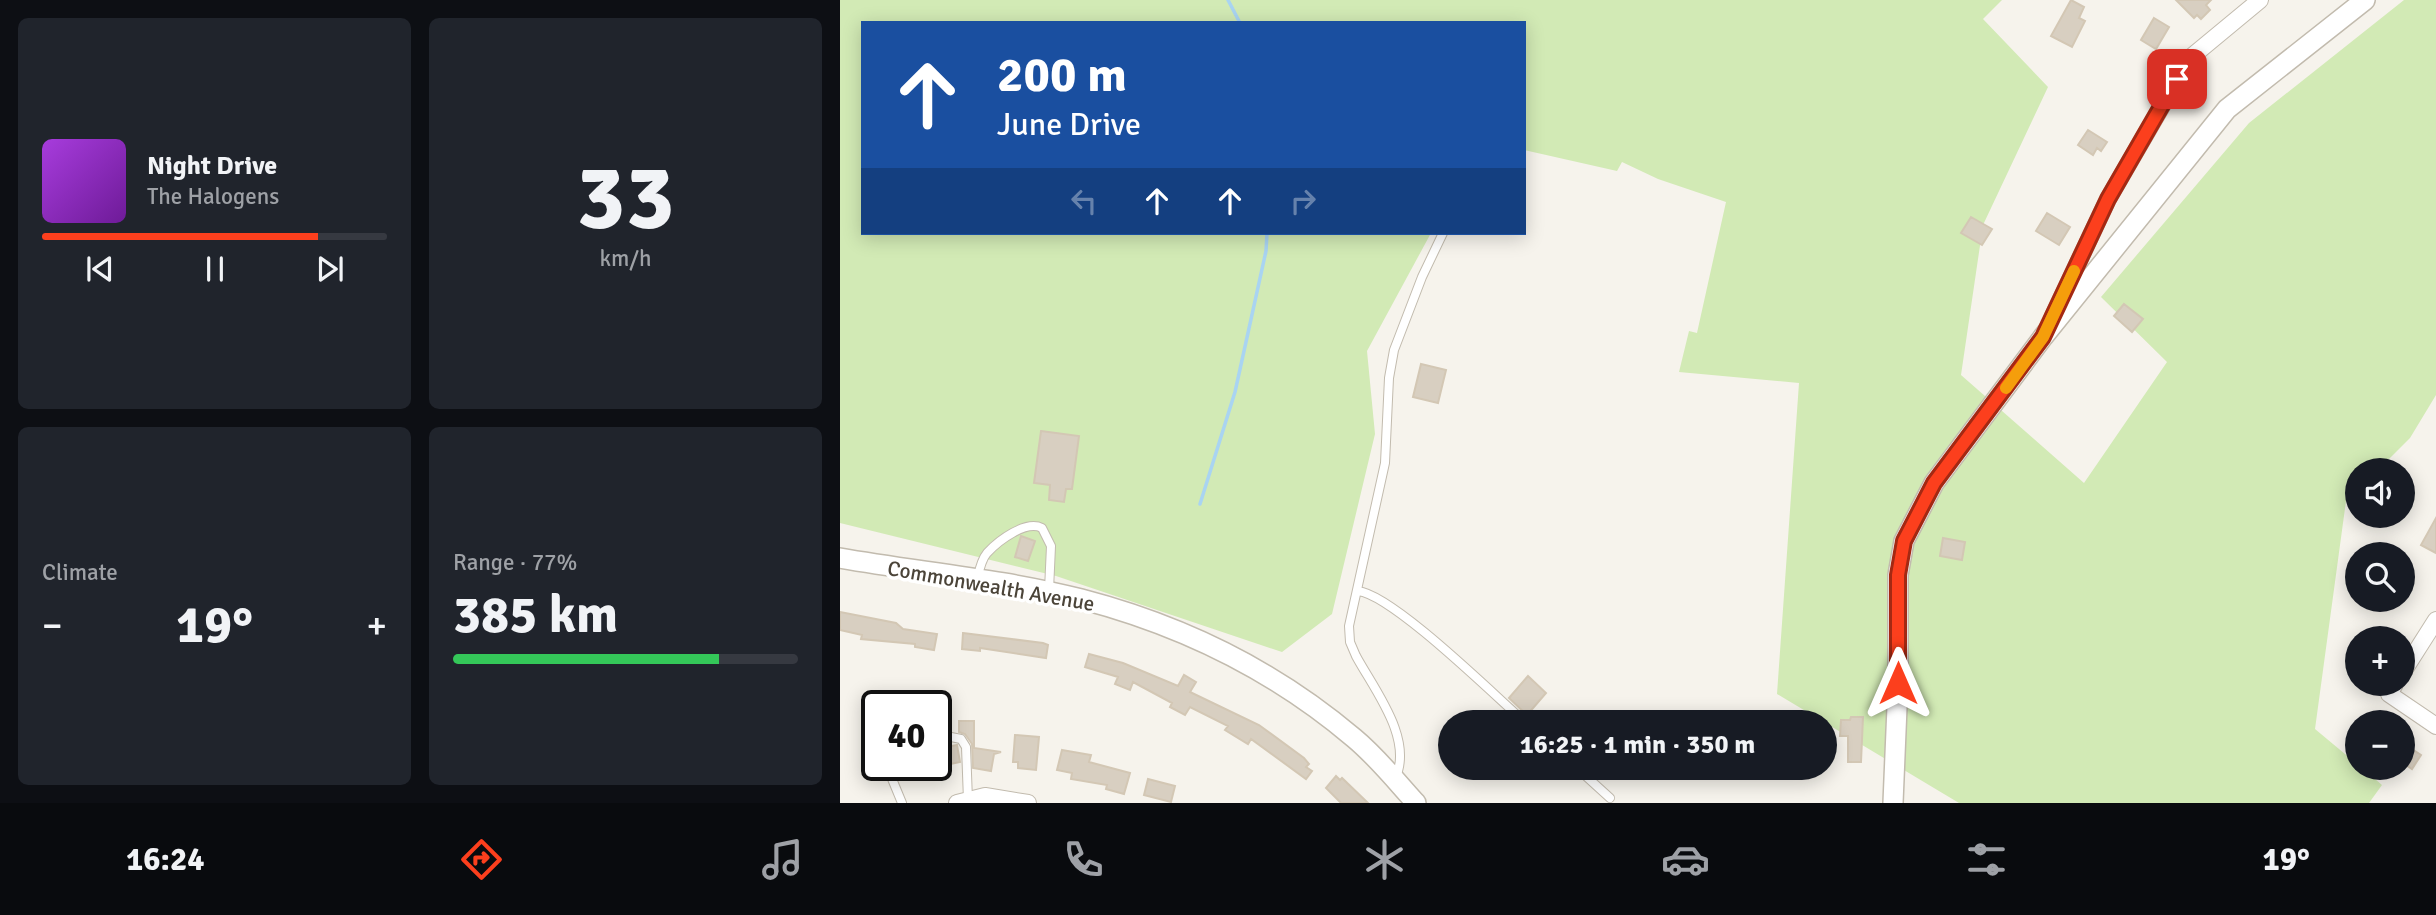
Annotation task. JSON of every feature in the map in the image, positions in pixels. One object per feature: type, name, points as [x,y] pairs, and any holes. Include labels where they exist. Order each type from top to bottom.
[{"type":"street","points":[[2043,337],[2108,199],[2190,58],[2260,0]]},
{"type":"street","points":[[1893,803],[1898,683],[1898,575],[1904,541],[1934,483],[2043,337],[2227,109],[2365,0]]},
{"type":"street","name":"Commonwealth Avenue","points":[[840,558],[1080,599],[1132,615],[1227,652],[1322,713],[1356,739],[1416,803]]},
{"type":"street","points":[[2415,653],[2436,620]]},
{"type":"street","points":[[2400,696],[2436,726]]},
{"type":"street","points":[[962,801],[985,796],[1028,803]]},
{"type":"lane","points":[[1395,779],[1402,764],[1400,744],[1350,642],[1349,626],[1385,463],[1389,377],[1394,350],[1422,277],[1442,235]]},
{"type":"lane","points":[[977,581],[986,553],[1024,527],[1035,524],[1042,528],[1051,546],[1048,593]]},
{"type":"lane","points":[[1358,590],[1379,598],[1427,635],[1511,710]]},
{"type":"lane","points":[[952,737],[961,739],[966,747],[962,801]]},
{"type":"lane","points":[[1590,780],[1610,798]]},
{"type":"lane","points":[[893,781],[901,803]]},
{"type":"green space","points":[[840,0],[2002,0],[1983,19],[2048,87],[1983,225],[1961,375],[2084,483],[2167,362],[2101,297],[2249,123],[2404,0],[2436,0],[2436,395],[2410,438],[2390,458],[2345,458],[2345,508],[2315,729],[2345,754],[2345,780],[2376,780],[2382,785],[2369,803],[1959,803],[1837,730],[1837,710],[1804,710],[1777,694],[1799,383],[1679,372],[1689,331],[1697,333],[1726,202],[1658,179],[1622,162],[1617,171],[1526,150],[1526,21],[861,21],[861,235],[1430,235],[1367,351],[1375,434],[1332,614],[1282,652],[1056,576],[840,523]]},
{"type":"building","points":[[2071,0],[2084,7],[2079,18],[2085,21],[2072,47],[2051,36]]},
{"type":"building","points":[[2176,0],[2211,0],[2206,5],[2210,10],[2201,19],[2197,15],[2194,18]]},
{"type":"building","points":[[2154,18],[2169,27],[2156,49],[2141,40]]},
{"type":"building","points":[[2088,130],[2107,142],[2101,151],[2097,148],[2093,155],[2078,145]]},
{"type":"building","points":[[2047,213],[2070,227],[2059,245],[2036,231]]},
{"type":"building","points":[[1971,217],[1992,229],[1982,245],[1961,233]]},
{"type":"building","points":[[2124,304],[2143,319],[2132,332],[2114,316]]},
{"type":"building","points":[[1421,364],[1446,370],[1438,403],[1413,397]]},
{"type":"building","points":[[1041,431],[1079,436],[1072,489],[1066,489],[1064,502],[1049,500],[1050,485],[1034,483]]},
{"type":"building","points":[[2436,518],[2436,553],[2421,545]]},
{"type":"building","points":[[1021,536],[1035,541],[1028,561],[1015,557]]},
{"type":"building","points":[[1943,538],[1965,542],[1962,560],[1940,556]]},
{"type":"building","points":[[840,612],[896,623],[903,629],[937,634],[934,650],[915,647],[915,644],[861,639],[862,635],[840,630]]},
{"type":"building","points":[[963,633],[1043,643],[1048,645],[1046,658],[980,648],[980,651],[962,649]]},
{"type":"building","points":[[1089,654],[1123,663],[1178,686],[1184,675],[1196,682],[1190,692],[1259,725],[1304,758],[1309,764],[1306,767],[1312,771],[1306,779],[1251,739],[1248,744],[1225,730],[1228,726],[1190,707],[1185,715],[1170,707],[1172,703],[1133,682],[1130,690],[1115,684],[1118,677],[1085,667]]},
{"type":"building","points":[[1528,676],[1546,693],[1531,710],[1522,710],[1509,698]]},
{"type":"building","points":[[1851,717],[1863,717],[1861,762],[1848,762],[1848,736],[1840,736],[1841,720],[1850,720]]},
{"type":"building","points":[[959,721],[974,721],[974,748],[1001,752],[994,754],[991,771],[973,768],[972,744],[965,734],[959,732]]},
{"type":"building","points":[[1015,735],[1039,737],[1036,770],[1018,768],[1018,762],[1013,762]]},
{"type":"building","points":[[957,745],[960,762],[952,764],[952,746]]},
{"type":"building","points":[[1062,750],[1091,755],[1089,762],[1130,773],[1124,794],[1106,789],[1107,785],[1071,779],[1072,773],[1057,770]]},
{"type":"building","points":[[2415,751],[2421,755],[2415,764]]},
{"type":"building","points":[[1336,776],[1340,780],[1342,778],[1368,803],[1341,803],[1326,788]]},
{"type":"building","points":[[1148,779],[1175,786],[1171,802],[1144,795]]},
{"type":"waterway","points":[[1228,0],[1239,21]]},
{"type":"waterway","points":[[1200,504],[1235,392],[1266,251],[1267,235]]},
{"type":"slow traffic","points":[[2006,388],[2043,337],[2074,271]]},
{"type":"route","points":[[1898,683],[1898,575],[1904,541],[1934,483],[2043,337],[2108,199],[2177,79]]}]
